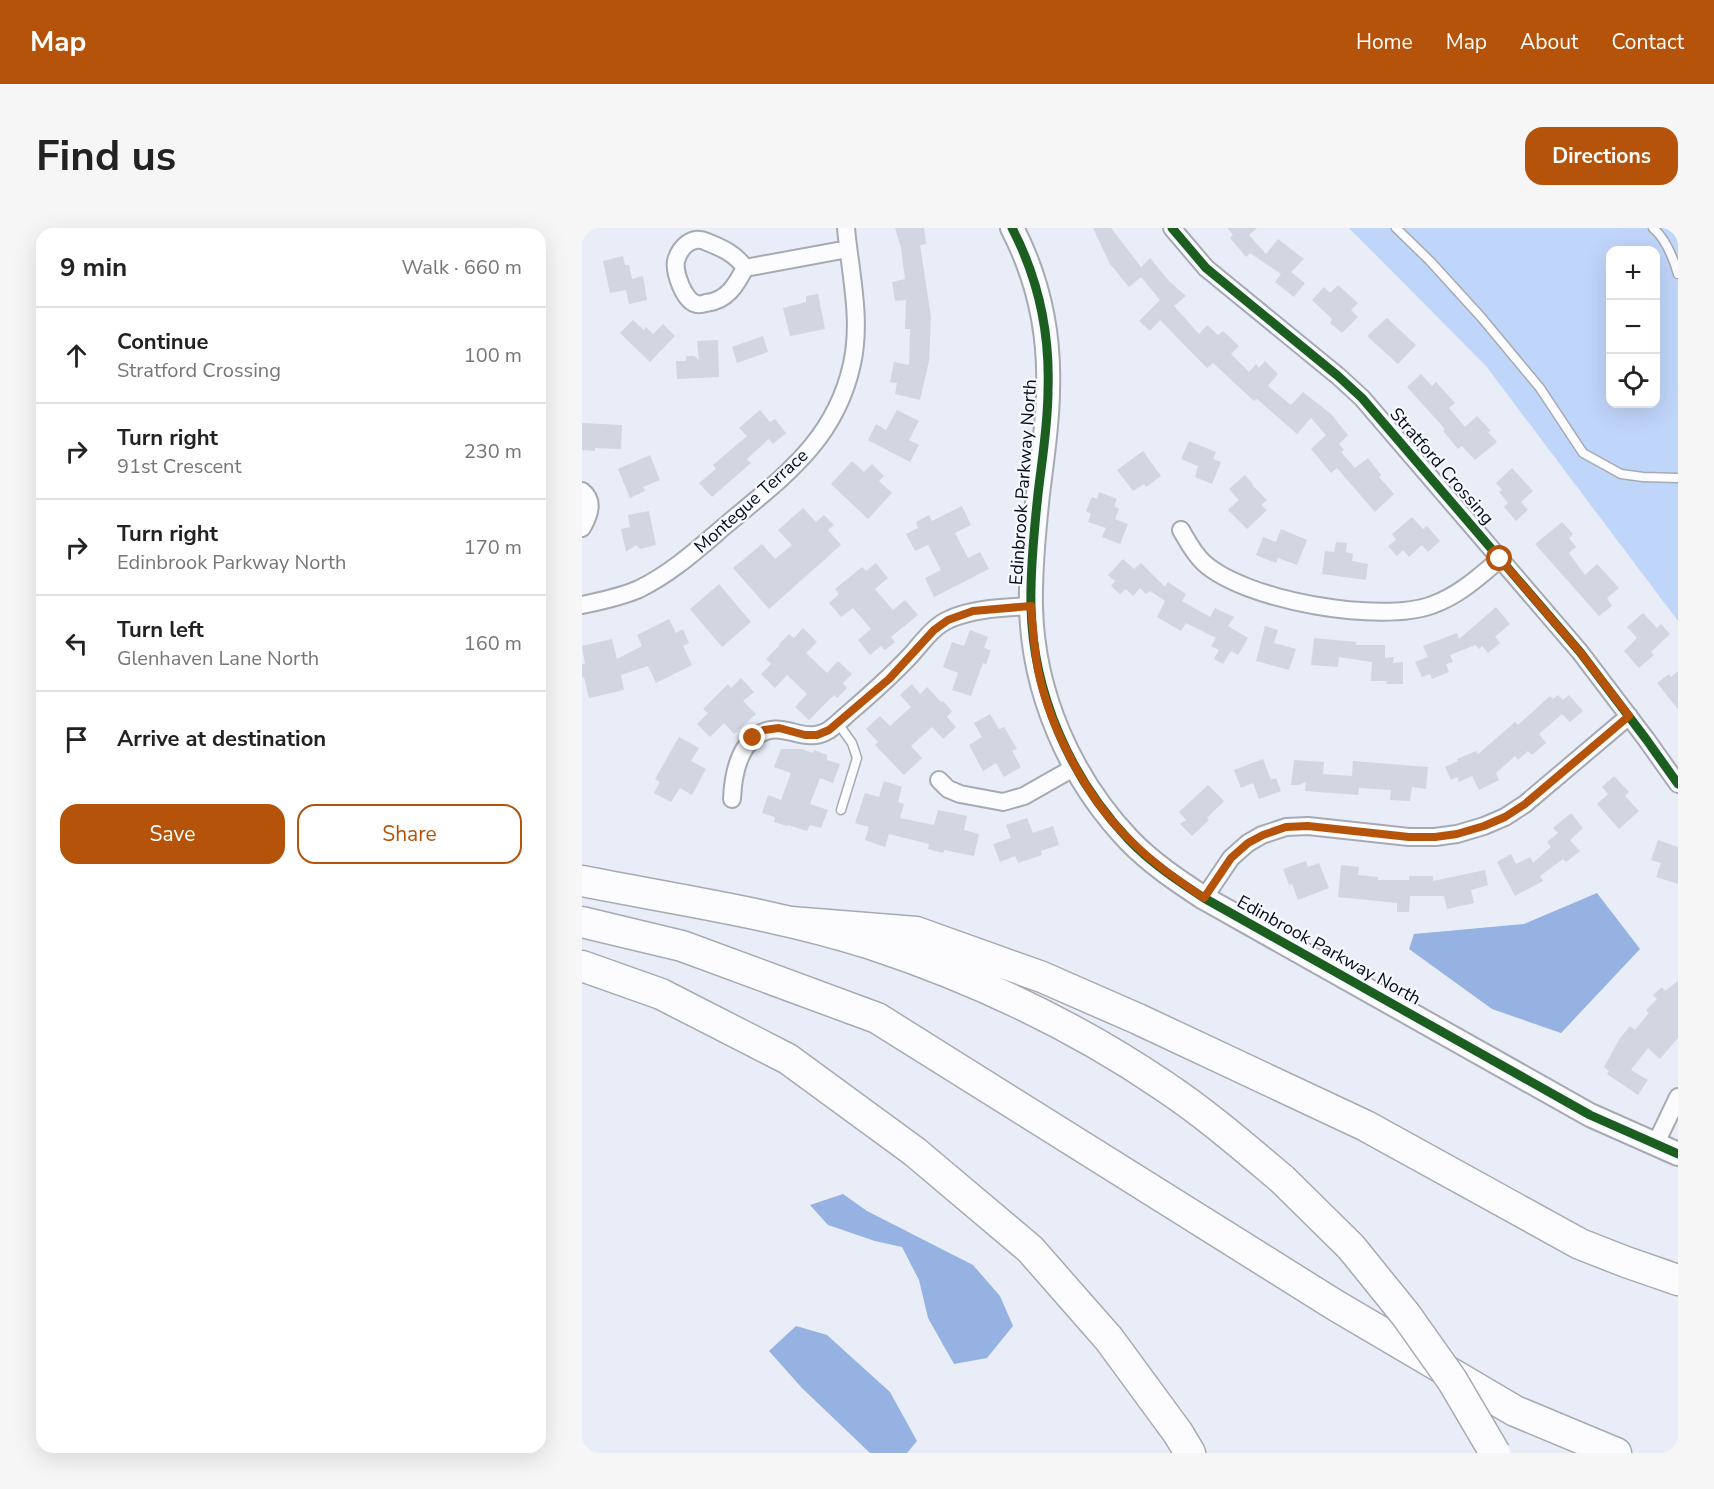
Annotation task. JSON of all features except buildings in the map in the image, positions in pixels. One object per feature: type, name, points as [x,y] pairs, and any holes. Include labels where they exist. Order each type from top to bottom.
[{"type":"highway","points":[[582,881],[791,922],[870,944],[948,972],[1023,1005],[1095,1043],[1165,1086],[1231,1135],[1282,1179],[1351,1247],[1406,1316],[1452,1380],[1495,1453]]},
{"type":"highway","points":[[582,922],[682,946],[877,1018],[1335,1305],[1515,1411],[1616,1453]]},
{"type":"highway","points":[[791,922],[916,932],[1042,977],[1138,1019],[1366,1126],[1580,1244],[1678,1280]]},
{"type":"highway","points":[[582,966],[662,994],[788,1059],[915,1152],[1030,1249],[1109,1339],[1178,1433],[1190,1453]]},
{"type":"street","name":"Montegue Terrace","points":[[582,605],[620,596],[663,576],[794,468],[815,444],[832,419],[844,391],[852,362],[856,331],[846,228]]},
{"type":"street","name":"Edinbrook Parkway North","points":[[1012,228],[1032,272],[1047,341],[1048,390],[1031,606],[1039,673],[1048,705],[1075,767],[1107,814],[1130,841],[1158,866],[1204,898],[1590,1115],[1678,1154]]},
{"type":"street","name":"Stratford Crossing","points":[[1172,228],[1206,268],[1362,398],[1580,652],[1678,784]]},
{"type":"street","points":[[745,268],[848,249]]},
{"type":"street","points":[[582,491],[588,496],[590,504],[588,516],[582,528]]},
{"type":"street","points":[[1181,530],[1204,564],[1241,585],[1293,602],[1379,612],[1410,611],[1432,605],[1452,596],[1500,559]]},
{"type":"street","points":[[732,799],[733,777],[740,757],[753,738],[764,730],[779,728],[805,735],[817,735],[829,730],[889,679],[934,630],[948,620],[973,611],[1031,606]]},
{"type":"street","points":[[1204,898],[1231,858],[1255,839],[1286,827],[1308,826],[1409,837],[1435,837],[1457,834],[1484,826],[1505,817],[1525,804],[1629,716]]},
{"type":"street","points":[[939,780],[948,789],[960,794],[1003,802],[1024,795],[1075,767]]},
{"type":"street","points":[[1655,1144],[1678,1097]]},
{"type":"lane","points":[[1396,228],[1481,317],[1540,388],[1583,453],[1621,474],[1678,478]]},
{"type":"lane","points":[[1653,228],[1664,240],[1678,274]]},
{"type":"lane","points":[[837,722],[852,743],[857,758],[841,810]]},
{"type":"shaded area","points":[[1349,228],[1678,228],[1678,621],[1486,366]]},
{"type":"shaded area","points":[[1597,893],[1640,949],[1561,1033],[1492,1009],[1409,949],[1414,934],[1524,924]]},
{"type":"shaded area","points":[[843,1194],[867,1211],[973,1265],[1000,1296],[1013,1326],[987,1358],[954,1364],[928,1318],[919,1280],[902,1247],[875,1241],[828,1225],[810,1205]]},
{"type":"shaded area","points":[[796,1326],[827,1335],[890,1392],[917,1441],[907,1453],[870,1453],[802,1388],[769,1351]]},
{"type":"cycle path","points":[[1012,228],[1035,286],[1047,348],[1047,416],[1032,565],[1033,639],[1047,702],[1059,733],[1089,790],[1108,816],[1137,848],[1204,898],[1590,1115],[1678,1154]]},
{"type":"cycle path","points":[[1172,228],[1206,268],[1362,398],[1580,652],[1678,784]]},
{"type":"route","points":[[753,738],[764,730],[779,728],[805,735],[817,735],[829,730],[889,679],[934,630],[948,620],[973,611],[1031,606],[1039,673],[1048,705],[1075,767],[1107,814],[1130,841],[1158,866],[1204,898],[1231,858],[1248,843],[1286,827],[1308,826],[1409,837],[1435,837],[1457,834],[1484,826],[1505,817],[1541,792],[1629,716],[1580,652],[1500,559]]}]
